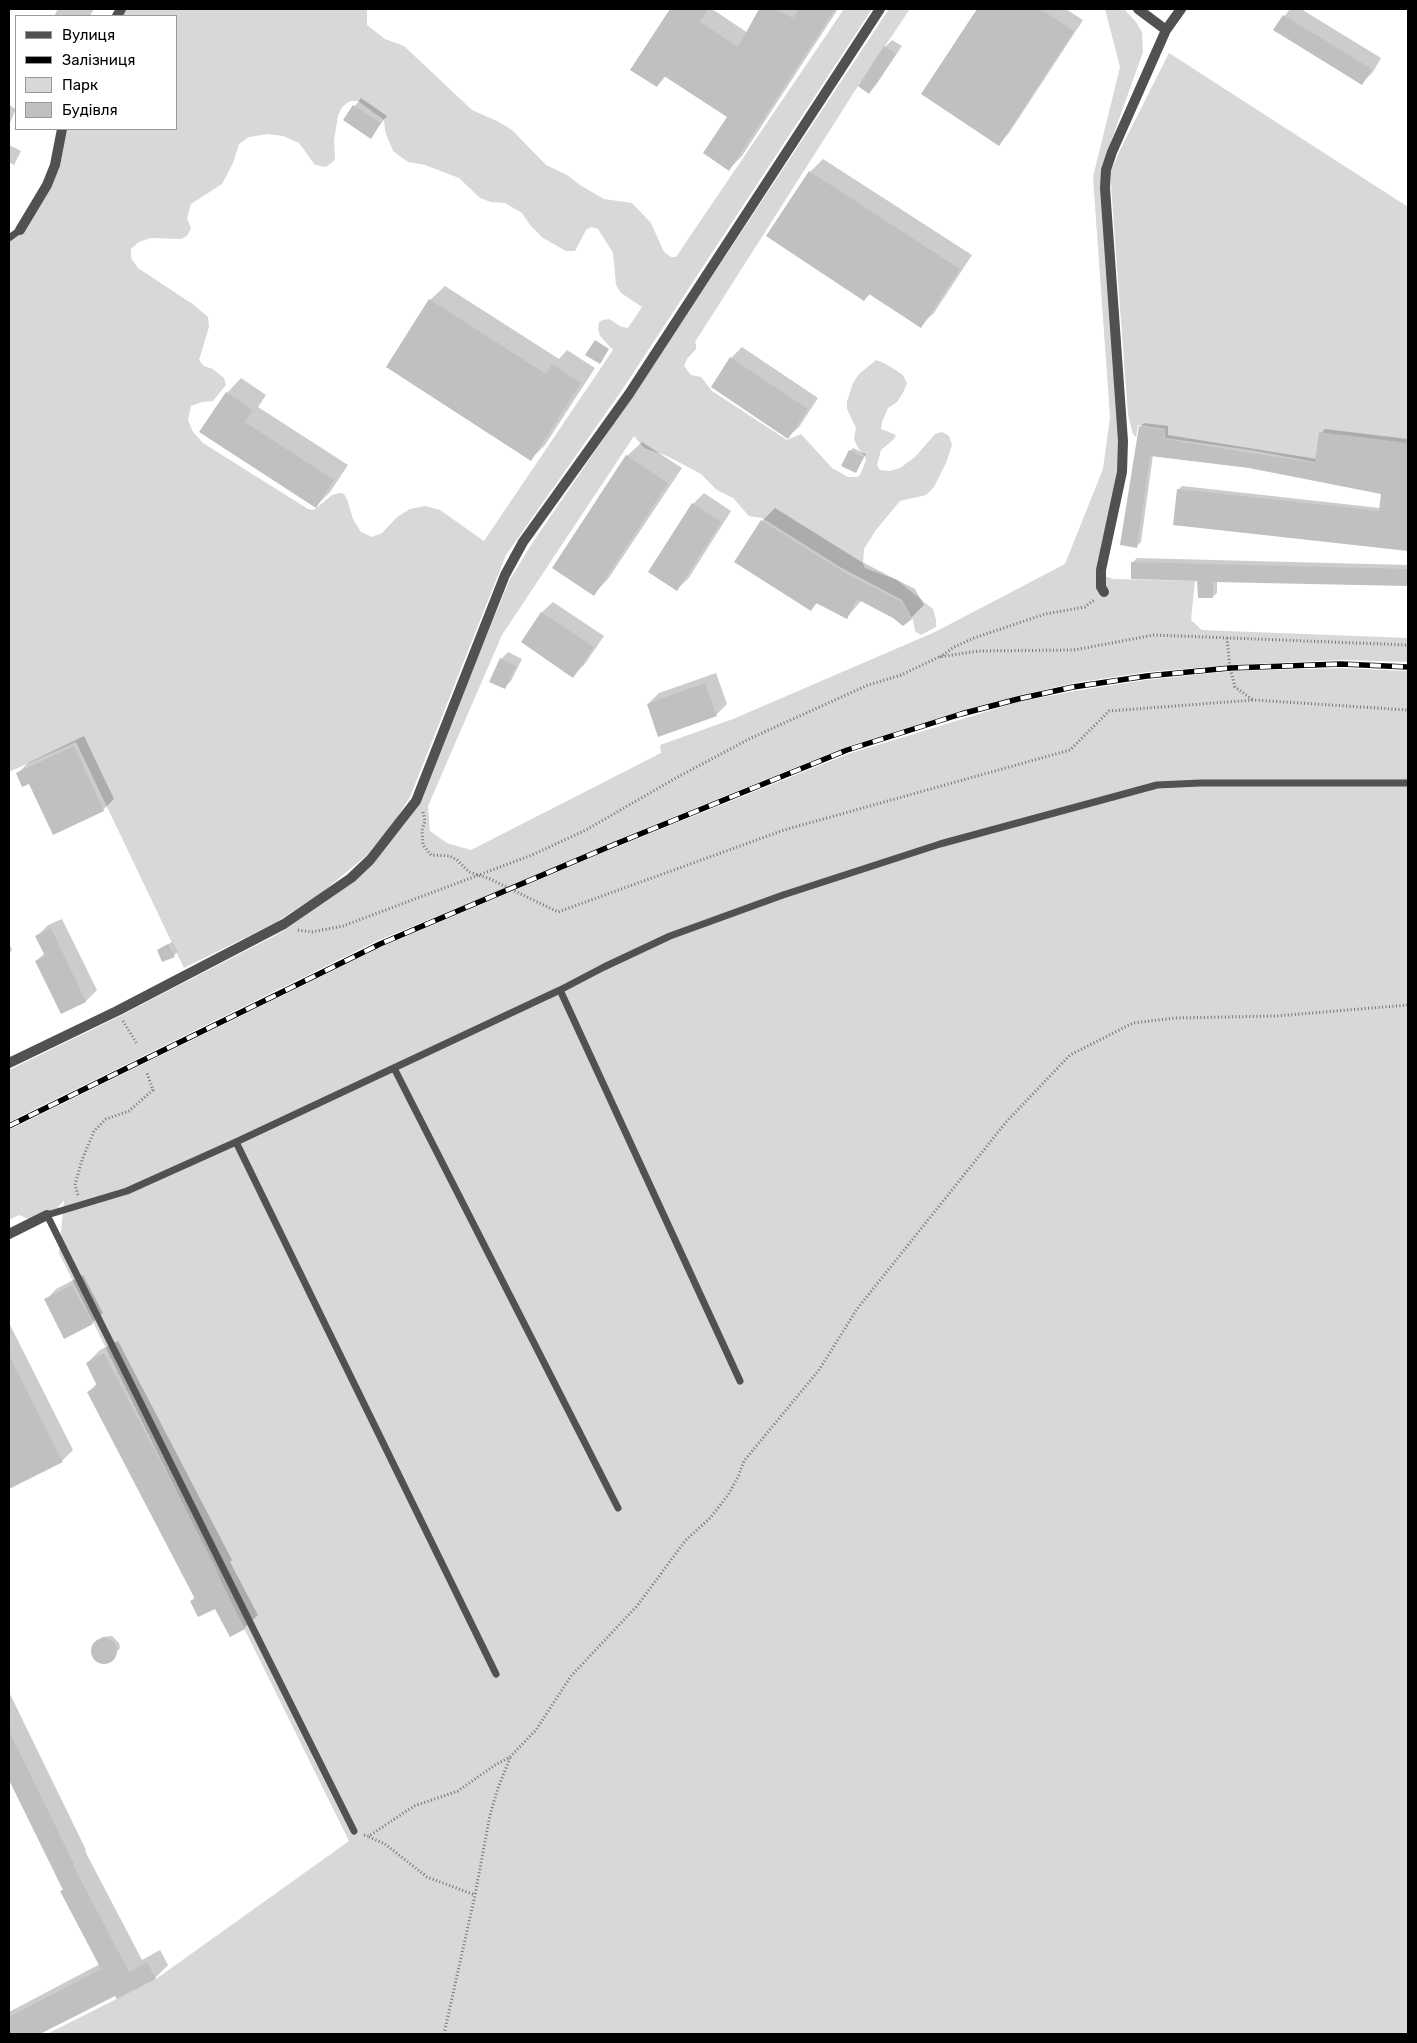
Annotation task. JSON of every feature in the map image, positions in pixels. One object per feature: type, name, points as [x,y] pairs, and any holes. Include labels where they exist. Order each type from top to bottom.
[{"type":"street","points":[[9,1063],[117,1011],[284,924],[351,878],[370,860],[416,801],[505,575],[518,550],[628,394],[880,9]]},
{"type":"street","points":[[1138,9],[1166,30]]},
{"type":"street","points":[[1104,592],[1101,587],[1101,570],[1122,472],[1122,440],[1105,188],[1106,170],[1112,152],[1166,30],[1181,9]]},
{"type":"street","points":[[20,230],[47,185],[55,165],[62,130]]},
{"type":"street","points":[[9,1234],[47,1215]]},
{"type":"lane","points":[[9,238],[20,230]]},
{"type":"lane","points":[[354,1830],[47,1215],[126,1191],[236,1142],[560,990],[670,936],[783,895],[940,844],[1157,786],[1200,783],[1408,783]]},
{"type":"lane","points":[[560,990],[740,1381]]},
{"type":"lane","points":[[394,1068],[618,1508]]},
{"type":"lane","points":[[236,1142],[496,1674]]},
{"type":"path","points":[[284,924],[299,931],[312,932],[343,926],[532,855],[586,830],[674,779],[751,738],[868,684],[901,675],[939,657],[954,647],[1012,624],[1045,614],[1084,607],[1104,592]]},
{"type":"path","points":[[939,657],[979,651],[1074,650],[1154,635],[1408,644]]},
{"type":"path","points":[[1227,638],[1230,668],[1235,687],[1254,700]]},
{"type":"path","points":[[416,801],[424,813],[423,838],[427,851],[431,855],[450,856],[478,876],[490,879],[558,912],[784,830],[1070,750],[1108,711],[1254,700],[1408,710]]},
{"type":"path","points":[[369,1836],[414,1806],[458,1791],[494,1765],[510,1757],[536,1730],[571,1676],[637,1606],[685,1541],[717,1510],[735,1483],[744,1461],[819,1370],[870,1293],[1007,1121],[1070,1055],[1133,1023],[1175,1018],[1276,1016],[1408,1005]]},
{"type":"path","points":[[117,1011],[137,1044]]},
{"type":"path","points":[[82,1204],[75,1185],[82,1160],[94,1131],[106,1119],[129,1111],[153,1090],[147,1072]]},
{"type":"path","points":[[444,2034],[475,1895],[490,1815],[510,1757]]},
{"type":"path","points":[[354,1830],[385,1844],[427,1877],[475,1895]]},
{"type":"green space","points":[[124,9],[367,9],[367,25],[385,39],[404,46],[472,110],[512,130],[546,165],[567,175],[604,199],[632,203],[651,223],[664,252],[671,257],[676,257],[844,9],[872,9],[622,390],[506,555],[410,797],[396,819],[366,856],[321,893],[275,923],[184,968],[76,742],[9,772],[9,239],[50,186],[65,130],[178,130],[178,15],[121,15]],"holes":[[[350,101],[358,101],[384,120],[385,131],[393,151],[408,162],[425,165],[459,178],[480,198],[491,202],[505,203],[522,213],[530,225],[543,238],[566,251],[575,251],[586,230],[591,227],[598,229],[613,253],[616,285],[621,293],[642,307],[628,328],[622,327],[609,319],[599,322],[600,336],[613,350],[484,541],[440,510],[425,506],[410,509],[397,517],[382,533],[372,537],[361,532],[353,519],[344,494],[332,495],[314,510],[308,509],[203,443],[193,432],[188,420],[191,406],[213,401],[226,385],[224,378],[213,369],[204,366],[199,360],[209,327],[208,317],[194,305],[138,268],[131,258],[131,249],[139,242],[150,238],[181,239],[187,236],[191,228],[187,218],[191,204],[222,184],[233,163],[239,144],[249,137],[268,134],[283,136],[299,143],[315,165],[326,167],[335,160],[334,140],[338,116],[342,107]]]},
{"type":"green space","points":[[889,9],[910,9],[858,86],[695,342],[696,349],[687,359],[684,366],[691,375],[701,377],[712,391],[787,440],[801,434],[832,468],[848,477],[860,475],[866,460],[854,439],[856,428],[847,409],[847,402],[853,383],[859,374],[876,360],[903,375],[907,383],[903,393],[897,402],[888,408],[882,422],[881,429],[896,435],[881,450],[877,465],[880,470],[890,471],[900,468],[915,457],[935,434],[942,432],[949,436],[952,445],[946,463],[934,487],[926,495],[900,501],[876,530],[864,549],[863,564],[865,568],[897,580],[933,609],[936,627],[921,635],[915,631],[913,620],[902,600],[840,567],[762,518],[749,516],[733,498],[717,490],[701,474],[667,456],[644,448],[634,436],[502,635],[428,806],[430,831],[447,843],[471,850],[661,753],[660,745],[733,719],[935,632],[1065,564],[1103,469],[1110,417],[1093,177],[1120,67],[1105,9],[1124,9],[1136,22],[1142,32],[1143,52],[1108,150],[1119,440],[1118,471],[1096,573],[1113,579],[1195,581],[1191,620],[1202,630],[1408,638],[1408,662],[1342,660],[1232,665],[1147,672],[1074,683],[962,711],[846,747],[612,842],[379,940],[9,1122],[9,1070],[114,1019],[282,932],[353,881],[373,862],[404,825],[419,802],[509,581],[531,545],[634,394]]},
{"type":"green space","points":[[1169,53],[1408,207],[1408,479],[1250,450],[1165,438],[1165,429],[1138,425],[1136,437],[1133,434],[1128,415],[1111,171]]},
{"type":"green space","points":[[1340,668],[1408,671],[1408,2034],[47,2034],[156,1979],[349,1841],[59,1253],[64,1200],[56,1210],[31,1220],[19,1215],[9,1220],[9,1130],[381,947],[614,848],[848,754],[1018,702],[1075,691],[1146,680],[1232,671]]},
{"type":"building","points":[[670,9],[708,9],[700,22],[738,47],[759,9],[775,9],[793,18],[799,9],[835,9],[729,171],[703,153],[727,117],[664,76],[657,87],[630,70]]},
{"type":"building","points":[[977,9],[1040,9],[1074,31],[999,146],[921,94]]},
{"type":"building","points":[[1283,15],[1372,69],[1362,85],[1273,30]]},
{"type":"building","points":[[884,46],[896,54],[869,94],[858,86]]},
{"type":"building","points":[[353,105],[381,123],[371,139],[343,120]]},
{"type":"building","points":[[809,171],[960,269],[921,328],[869,294],[864,301],[766,236]]},
{"type":"building","points":[[429,299],[546,374],[552,364],[581,383],[531,461],[386,367]]},
{"type":"building","points":[[595,340],[609,349],[600,364],[585,355]]},
{"type":"building","points":[[730,357],[808,409],[788,439],[711,387]]},
{"type":"building","points":[[226,392],[253,410],[245,422],[334,480],[316,508],[199,432]]},
{"type":"building","points":[[1139,426],[1165,430],[1164,439],[1315,463],[1319,432],[1408,443],[1408,551],[1173,525],[1177,489],[1379,511],[1381,494],[1249,468],[1150,456],[1137,548],[1120,545]]},
{"type":"building","points":[[849,450],[864,457],[856,473],[841,466]]},
{"type":"building","points":[[626,455],[668,483],[594,596],[552,568]]},
{"type":"building","points":[[692,503],[721,522],[677,591],[648,572]]},
{"type":"building","points":[[761,520],[847,574],[902,602],[912,619],[903,626],[893,618],[857,599],[847,619],[816,603],[811,611],[734,562]]},
{"type":"building","points":[[1131,562],[1408,569],[1408,586],[1213,582],[1213,598],[1198,598],[1197,581],[1131,579]]},
{"type":"building","points":[[541,612],[594,647],[573,678],[521,642]]},
{"type":"building","points":[[500,658],[516,666],[505,689],[489,682]]},
{"type":"building","points":[[705,683],[717,716],[658,737],[647,704]]},
{"type":"building","points":[[74,746],[104,811],[53,835],[29,784],[22,787],[16,773]]},
{"type":"building","points":[[51,928],[86,1002],[61,1014],[35,961],[45,956],[35,936]]},
{"type":"building","points":[[168,944],[175,957],[162,962],[157,950]]},
{"type":"building","points":[[72,1285],[93,1324],[64,1339],[44,1299]]},
{"type":"building","points":[[104,1353],[219,1574],[217,1575],[245,1629],[230,1637],[215,1609],[198,1617],[190,1601],[195,1599],[87,1392],[97,1386],[86,1363]]},
{"type":"building","points":[[9,1355],[63,1462],[9,1489]]},
{"type":"building","points":[[104,1638],[113,1642],[117,1651],[113,1660],[104,1664],[95,1660],[91,1651],[95,1642]]},
{"type":"building","points":[[9,1731],[73,1865],[129,1972],[147,1962],[156,1979],[117,1999],[115,1996],[40,2034],[9,2034],[9,2017],[101,1969],[60,1891],[63,1890],[9,1780]]},
{"type":"railway","points":[[9,1126],[380,944],[613,845],[847,750],[961,714],[1018,699],[1073,687],[1147,676],[1230,668],[1341,664],[1408,667]]}]
